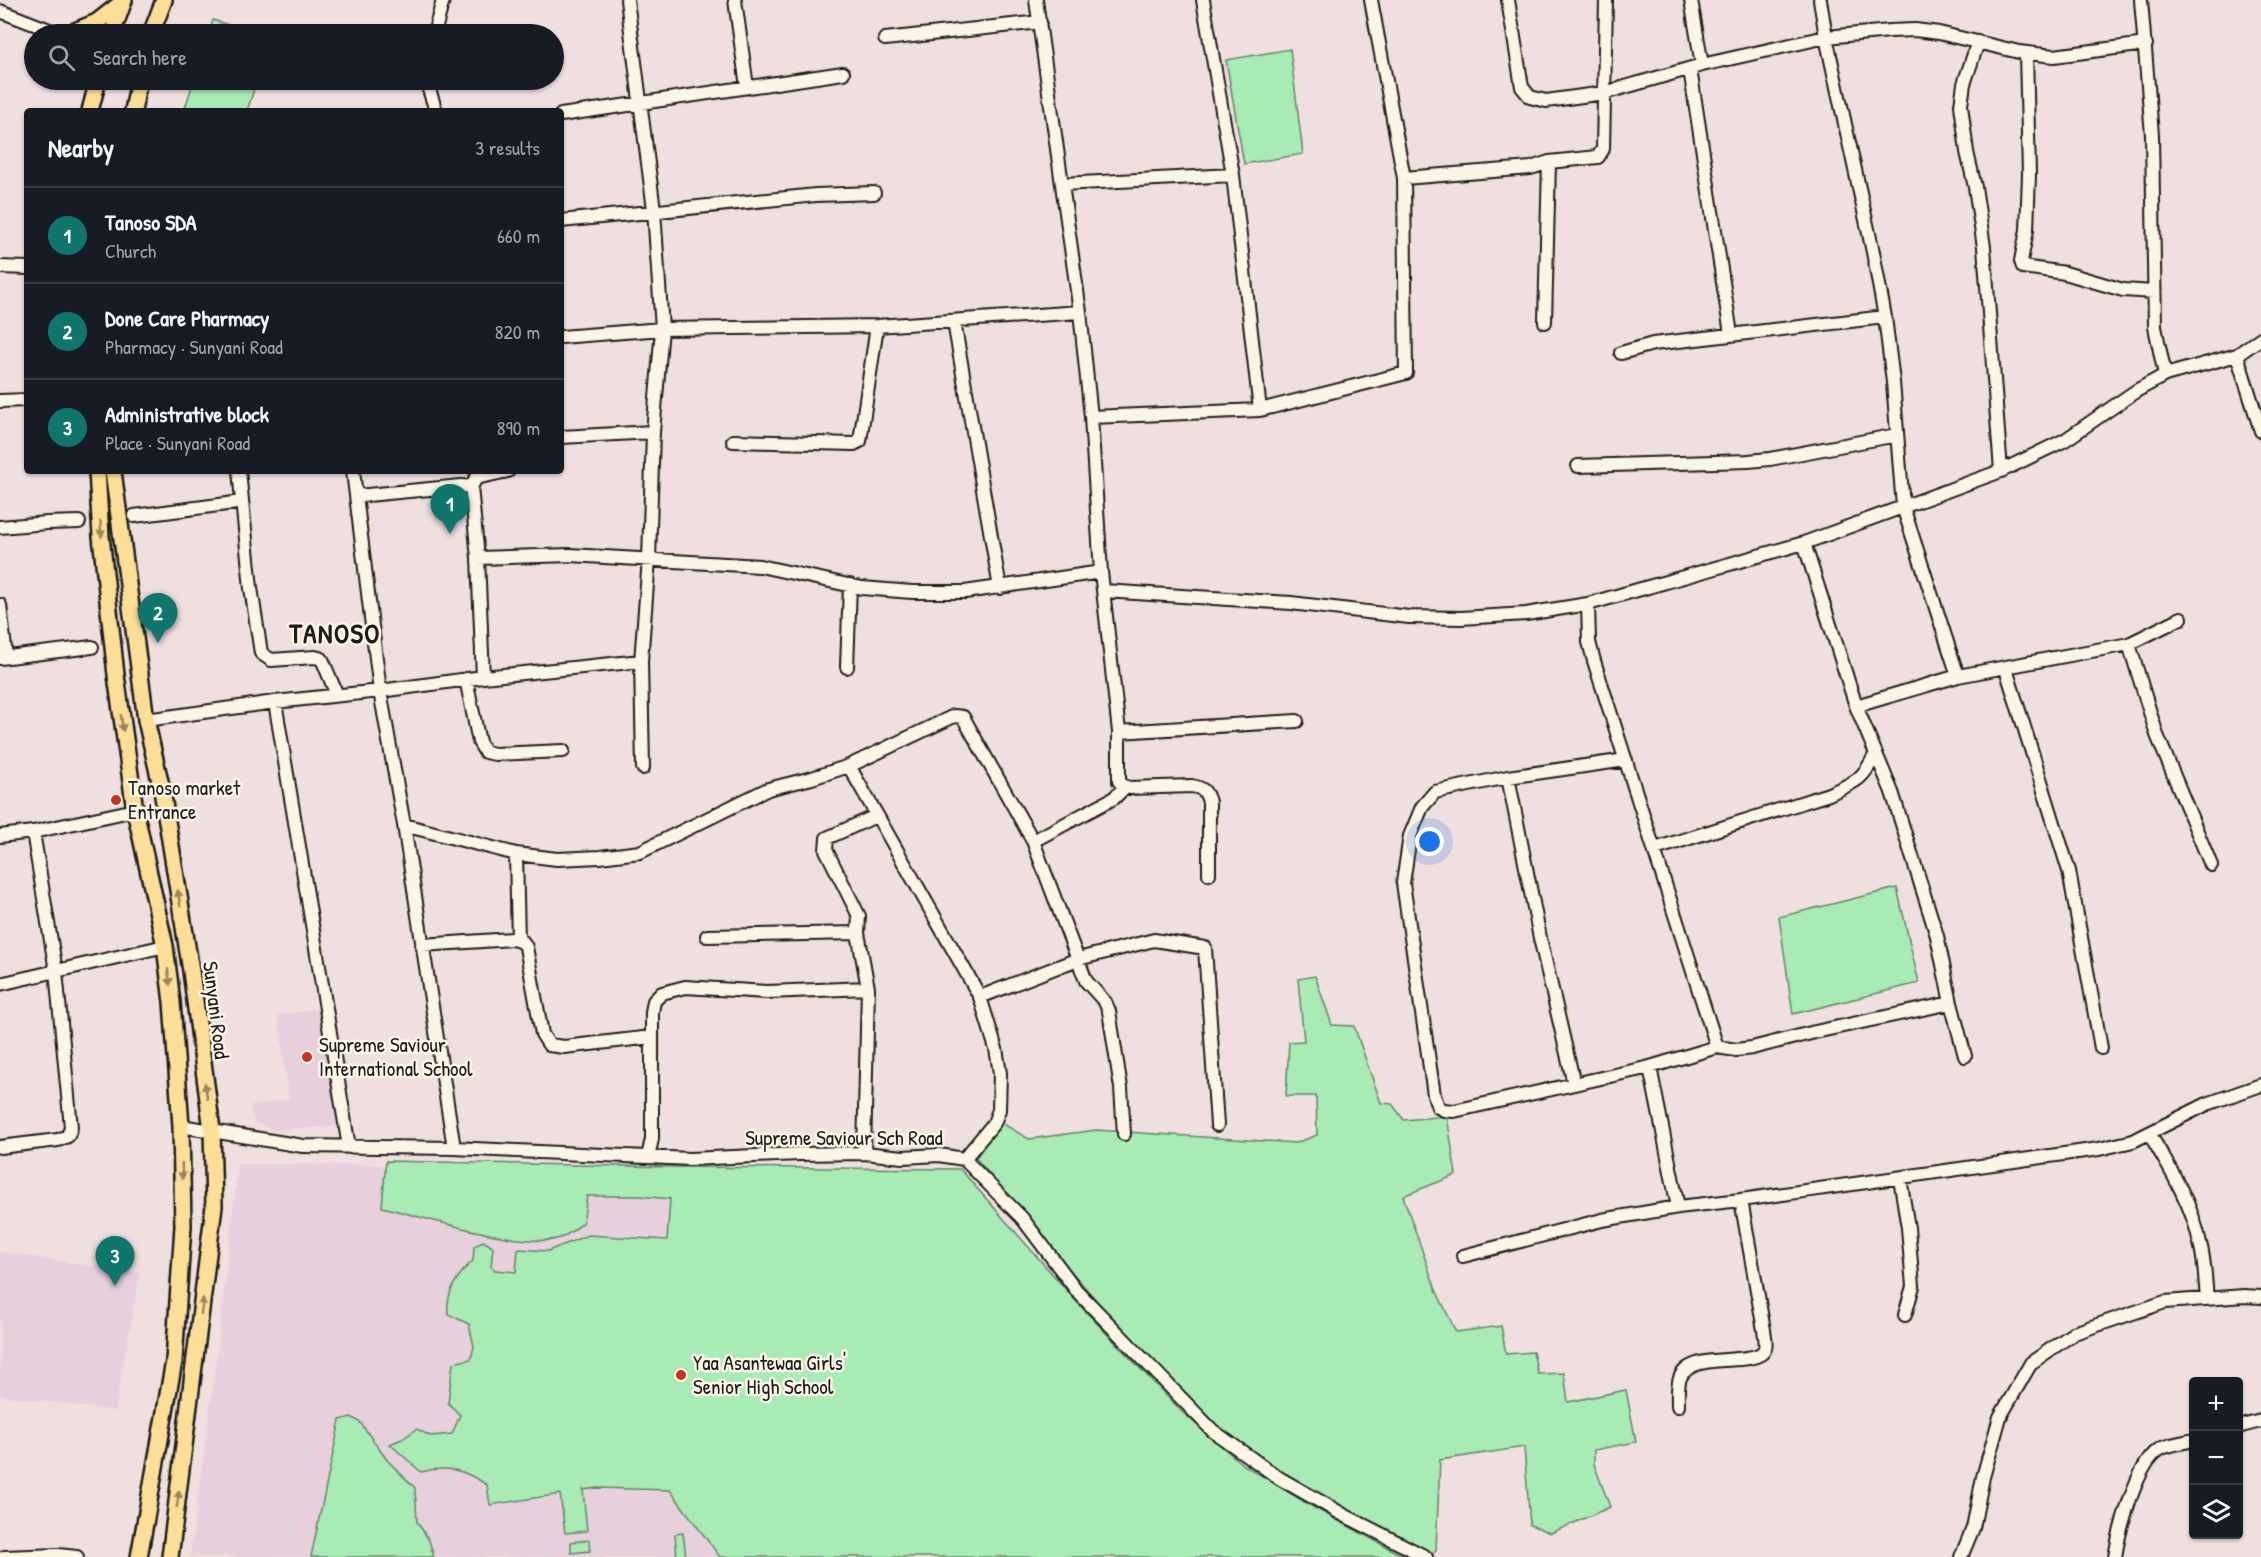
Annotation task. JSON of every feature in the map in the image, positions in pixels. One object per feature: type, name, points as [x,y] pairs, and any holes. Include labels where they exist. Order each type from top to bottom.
[{"type":"main road","points":[[92,24],[124,0]]},
{"type":"main road","points":[[116,24],[124,0]]},
{"type":"main road","points":[[155,24],[164,0]]},
{"type":"main road","points":[[134,108],[137,90]]},
{"type":"main road","name":"Sunyani Road","points":[[97,474],[101,536],[115,664],[135,810],[165,946],[172,1002],[181,1126],[183,1226],[174,1361],[139,1557]]},
{"type":"main road","name":"Sunyani Road","points":[[113,474],[146,720],[162,790],[191,971],[212,1130],[214,1206],[170,1557]]},
{"type":"street","points":[[437,24],[443,0]]},
{"type":"street","points":[[627,0],[654,210],[662,329],[653,432],[649,559],[641,662],[643,768]]},
{"type":"street","points":[[735,0],[747,87]]},
{"type":"street","points":[[1036,0],[1080,312],[1092,417],[1101,572],[1119,732],[1120,792]]},
{"type":"street","points":[[1203,0],[1233,175],[1260,410]]},
{"type":"street","points":[[1092,417],[1260,410],[1406,373],[1404,178],[1371,0]]},
{"type":"street","points":[[1508,0],[1522,87],[1530,97],[1546,101],[1604,93],[1696,67],[1826,37],[1915,30],[2026,53],[2054,56],[2146,44]]},
{"type":"street","points":[[1404,178],[1531,168],[1549,162],[1592,158],[1602,153],[1606,0]]},
{"type":"street","points":[[1691,0],[1696,67],[1731,334]]},
{"type":"street","points":[[1820,0],[1826,37],[1874,252],[1885,317],[1893,382],[1903,507],[1958,676]]},
{"type":"street","points":[[2141,0],[2152,135],[2156,327],[2165,375]]},
{"type":"street","points":[[0,11],[34,24]]},
{"type":"street","points":[[885,39],[1040,22]]},
{"type":"street","points":[[1978,42],[1964,84],[1961,105],[1965,143],[1975,187],[1984,247],[2001,471]]},
{"type":"street","points":[[2026,53],[2029,174],[2027,230],[2021,261],[2023,267],[2065,273],[2123,290],[2154,292]]},
{"type":"street","points":[[564,115],[843,73]]},
{"type":"street","points":[[429,90],[435,108]]},
{"type":"street","points":[[1545,322],[1549,162]]},
{"type":"street","points":[[1062,184],[1233,175]]},
{"type":"street","points":[[564,221],[816,195],[874,193]]},
{"type":"street","points":[[0,267],[24,268]]},
{"type":"street","points":[[564,337],[662,329],[877,326],[1080,312]]},
{"type":"street","points":[[1621,353],[1653,344],[1885,317]]},
{"type":"street","points":[[954,322],[1000,588]]},
{"type":"street","points":[[732,441],[809,441],[854,444],[860,441],[877,326]]},
{"type":"street","points":[[1104,591],[1291,603],[1409,617],[1461,618],[1526,614],[1588,604],[1804,543],[2001,471],[2065,440],[2136,391],[2165,375],[2237,355],[2261,338]]},
{"type":"street","points":[[2237,355],[2261,431]]},
{"type":"street","points":[[0,401],[24,399]]},
{"type":"street","points":[[564,437],[653,432]]},
{"type":"street","points":[[1578,466],[1719,464],[1759,460],[1897,435]]},
{"type":"street","points":[[239,474],[251,588],[261,652],[271,660],[315,657],[322,660],[337,695]]},
{"type":"street","points":[[353,474],[380,691],[404,825],[454,1148]]},
{"type":"street","points":[[483,677],[478,558],[471,487],[476,478],[494,474]]},
{"type":"street","points":[[357,496],[471,487]]},
{"type":"street","points":[[134,516],[242,502]]},
{"type":"street","points":[[0,527],[79,522]]},
{"type":"street","points":[[1804,543],[1856,706],[1892,792],[1937,936],[1965,1056]]},
{"type":"street","points":[[478,558],[570,555],[760,566],[862,588],[912,592],[965,592],[1101,572]]},
{"type":"street","points":[[847,667],[850,585]]},
{"type":"street","points":[[1588,604],[1589,642],[1717,1047]]},
{"type":"street","points":[[0,605],[3,657],[92,647]]},
{"type":"street","points":[[1856,706],[1958,676],[2006,669],[2129,644],[2181,618]]},
{"type":"street","points":[[2129,644],[2157,735],[2211,865]]},
{"type":"street","points":[[146,720],[483,677],[641,662]]},
{"type":"street","points":[[2006,669],[2069,872],[2101,1048]]},
{"type":"street","points":[[466,679],[479,742],[485,752],[495,754],[563,751]]},
{"type":"street","points":[[275,702],[349,1147]]},
{"type":"street","points":[[404,825],[516,854],[557,859],[640,852],[768,789],[849,766],[954,716],[963,717],[1033,841],[1086,981],[1105,1002],[1109,1011],[1121,1088],[1124,1134]]},
{"type":"street","points":[[1119,732],[1297,721]]},
{"type":"street","points":[[1655,849],[1829,794],[1862,777],[1875,755]]},
{"type":"street","points":[[1626,760],[1508,777],[1436,792],[1422,807],[1410,836],[1403,883],[1434,1095],[1438,1107],[1454,1111],[1650,1067],[1717,1047],[1736,1050],[1752,1048],[1951,1003]]},
{"type":"street","points":[[849,766],[980,997],[996,1049],[1000,1073],[999,1110],[994,1123],[964,1159]]},
{"type":"street","points":[[1508,777],[1540,938],[1574,1084]]},
{"type":"street","points":[[1033,841],[1129,788],[1192,786],[1202,788],[1207,793],[1209,802],[1209,874]]},
{"type":"street","points":[[0,836],[33,832],[135,810]]},
{"type":"street","points":[[864,1153],[868,988],[858,933],[859,916],[825,844],[827,838],[834,834],[876,816]]},
{"type":"street","points":[[0,1147],[58,1140],[68,1136],[70,1131],[56,970],[33,832]]},
{"type":"street","points":[[516,854],[518,940]]},
{"type":"street","points":[[707,936],[858,933]]},
{"type":"street","points":[[422,945],[518,940],[526,947],[542,1034],[549,1045],[564,1047],[652,1037]]},
{"type":"street","points":[[980,997],[1078,959],[1154,940],[1205,948],[1217,1125]]},
{"type":"street","points":[[0,984],[165,946]]},
{"type":"street","points":[[648,1156],[652,1139],[652,1012],[654,1000],[662,993],[685,987],[767,992],[868,988]]},
{"type":"street","points":[[1650,1067],[1678,1207]]},
{"type":"street","points":[[1463,1256],[1602,1220],[1678,1207],[2099,1149],[2133,1141],[2207,1104],[2261,1085]]},
{"type":"street","name":"Supreme Saviour Sch Road","points":[[181,1126],[294,1145],[454,1148],[690,1159],[864,1153],[903,1157],[939,1155],[964,1159],[1022,1218],[1077,1291],[1213,1431],[1280,1478],[1342,1514],[1426,1557]]},
{"type":"street","points":[[2149,1132],[2192,1215],[2201,1243],[2208,1298]]},
{"type":"street","points":[[1900,1178],[1914,1286],[1905,1315]]},
{"type":"street","points":[[1678,1406],[1680,1377],[1686,1370],[1709,1361],[1751,1356],[1765,1350],[1764,1330],[1741,1200]]},
{"type":"street","points":[[1961,1557],[1973,1528],[1983,1477],[2000,1417],[2031,1363],[2074,1333],[2165,1302],[2261,1297]]},
{"type":"street","points":[[2243,1426],[2261,1421]]},
{"type":"street","points":[[2115,1557],[2117,1542],[2140,1472],[2150,1457],[2162,1448],[2189,1441]]},
{"type":"street","points":[[4,1557],[58,1555],[77,1557]]},
{"type":"shaded area","name":"Supreme Saviour International School","points":[[323,1008],[340,1126],[275,1130],[254,1122],[250,1106],[289,1099],[278,1015]]},
{"type":"shaded area","name":"Yaa Asantewaa Girls' Senior High School","points":[[238,1164],[960,1169],[1083,1309],[1181,1411],[1242,1464],[1313,1507],[1405,1557],[190,1557],[219,1340]]},
{"type":"shaded area","points":[[0,1252],[140,1273],[115,1411],[0,1395]]},
{"type":"green space","points":[[213,20],[226,24],[212,24]]},
{"type":"green space","points":[[1290,49],[1303,154],[1244,164],[1226,60]]},
{"type":"green space","points":[[191,90],[254,90],[248,108],[185,108]]},
{"type":"green space","points":[[1897,888],[1919,983],[1793,1014],[1779,917]]},
{"type":"green space","points":[[1315,976],[1332,1025],[1354,1026],[1381,1103],[1392,1104],[1404,1120],[1447,1116],[1456,1175],[1403,1196],[1436,1290],[1456,1332],[1501,1326],[1506,1354],[1533,1352],[1538,1374],[1564,1373],[1568,1402],[1626,1390],[1636,1442],[1594,1450],[1594,1464],[1610,1507],[1551,1533],[1530,1525],[1524,1447],[1440,1460],[1436,1550],[1431,1554],[1344,1510],[1257,1457],[1217,1428],[1098,1302],[976,1158],[1000,1122],[1029,1139],[1096,1130],[1296,1143],[1317,1135],[1316,1096],[1286,1096],[1289,1042],[1304,1041],[1298,979]]},
{"type":"green space","name":"Yaa Asantewaa Girls' Senior High School","points":[[386,1161],[672,1167],[960,1169],[1083,1309],[1181,1411],[1242,1464],[1313,1507],[1405,1557],[720,1557],[670,1490],[597,1488],[583,1490],[587,1531],[565,1533],[560,1494],[490,1505],[487,1485],[479,1480],[456,1470],[439,1469],[421,1472],[390,1444],[417,1429],[430,1436],[452,1434],[460,1415],[448,1403],[453,1363],[471,1359],[474,1346],[469,1324],[448,1314],[448,1306],[454,1285],[473,1261],[474,1247],[483,1241],[493,1247],[491,1266],[495,1270],[516,1272],[518,1249],[548,1251],[588,1235],[667,1240],[670,1199],[640,1196],[587,1196],[583,1223],[560,1238],[544,1240],[499,1236],[382,1207]]},
{"type":"green space","points":[[351,1417],[360,1422],[387,1460],[415,1488],[417,1522],[429,1540],[434,1557],[311,1557],[340,1420]]},
{"type":"green space","points":[[683,1533],[686,1557],[677,1557],[675,1534]]},
{"type":"green space","points":[[589,1540],[590,1551],[571,1553],[571,1542]]},
{"type":"place","name":"Tanoso SDA","points":[[450,534]]},
{"type":"place","name":"Done Care Pharmacy","points":[[158,643]]},
{"type":"place","name":"Tanoso market Entrance","points":[[116,800]]},
{"type":"place","name":"Supreme Saviour International School","points":[[307,1057]]},
{"type":"place","name":"Administrative block","points":[[115,1286]]},
{"type":"place","name":"Yaa Asantewaa Girls' Senior High School","points":[[681,1375]]},
{"type":"district","name":"TANOSO","points":[[335,634]]}]
